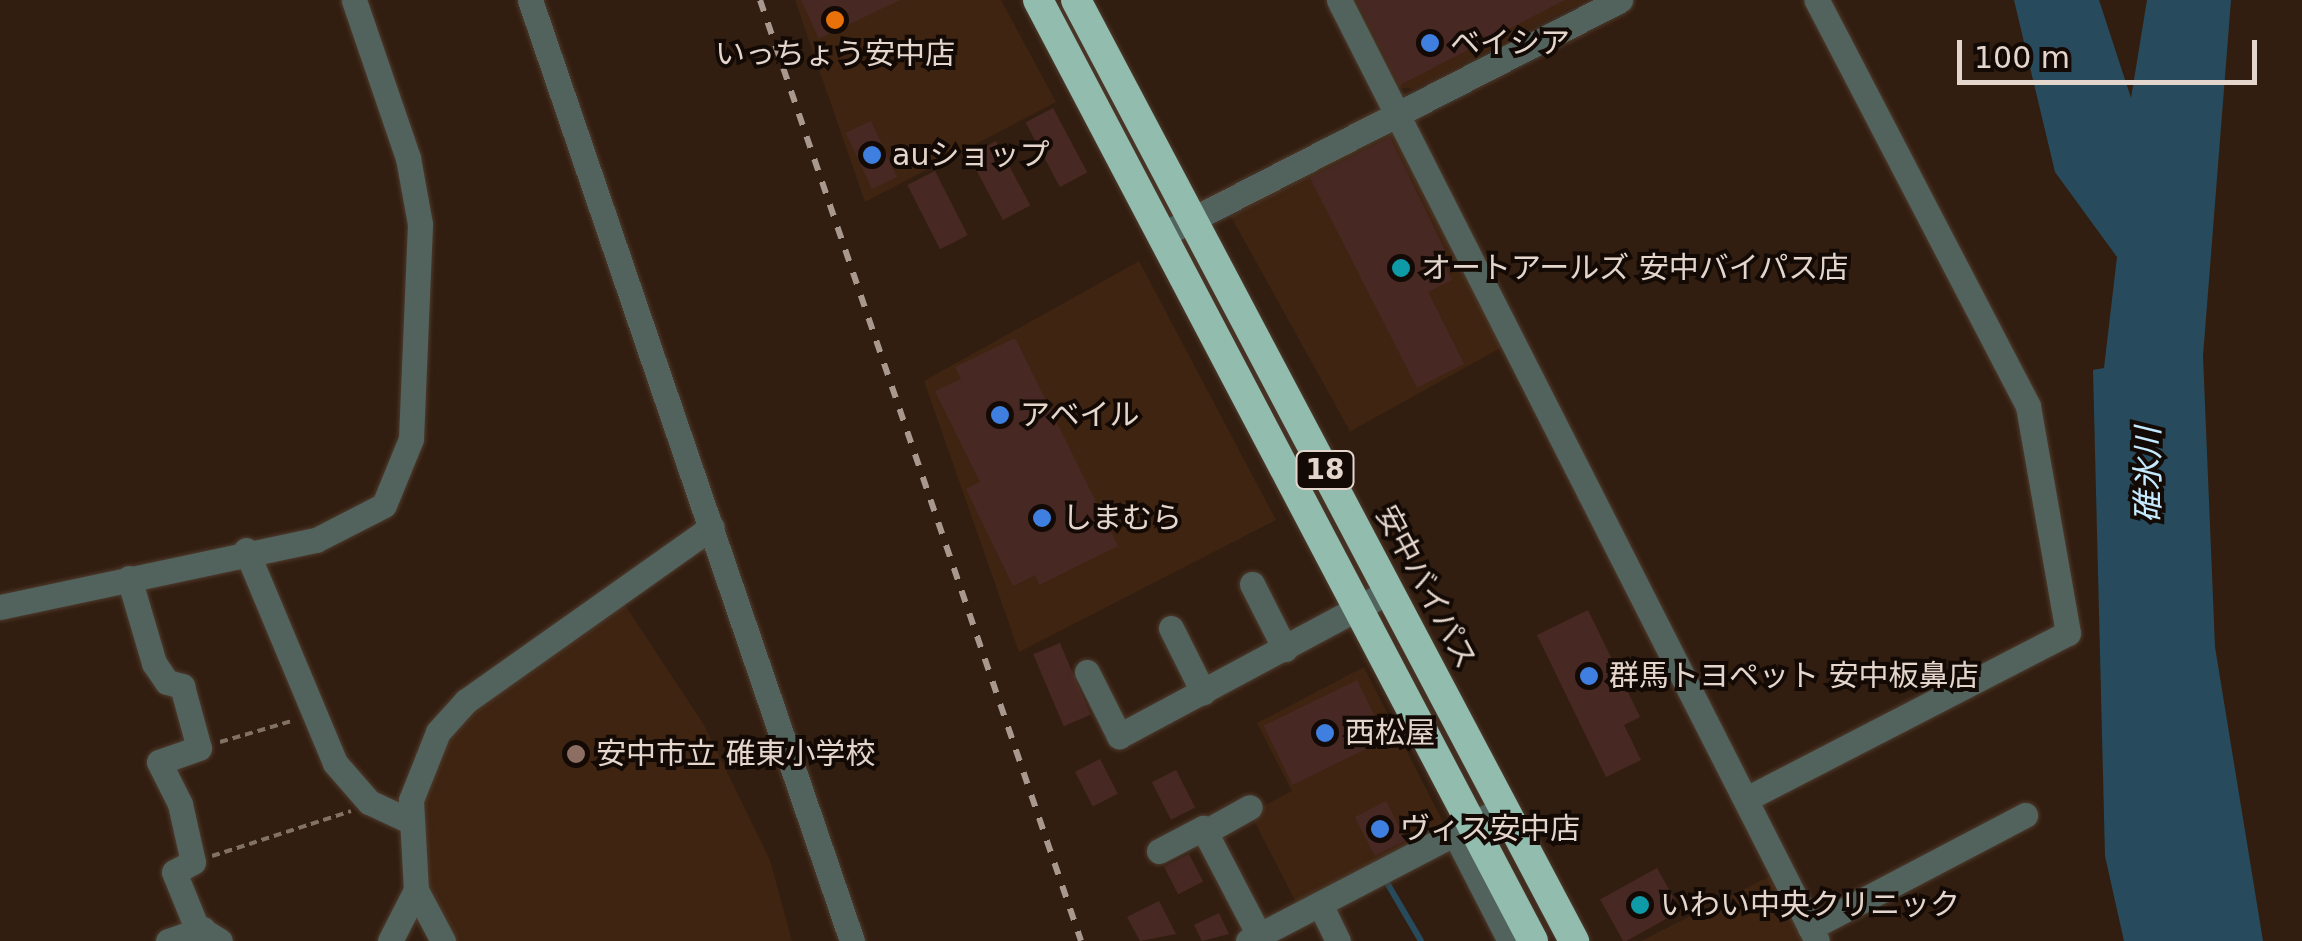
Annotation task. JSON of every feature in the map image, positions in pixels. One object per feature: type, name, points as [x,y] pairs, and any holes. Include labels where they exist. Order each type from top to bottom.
[{"type":"highway","name":"18","points":[[1038,0],[1358,608],[1464,829],[1533,941]]},
{"type":"highway","name":"安中バイパス","points":[[1076,0],[1574,941]]},
{"type":"street","points":[[0,607],[246,550],[316,540],[364,521],[384,505],[411,439],[420,224],[408,158],[354,0]]},
{"type":"street","points":[[530,0],[852,941]]},
{"type":"street","points":[[1340,0],[1748,798],[1813,934],[2025,816]]},
{"type":"street","points":[[1162,235],[1396,111],[1620,0]]},
{"type":"street","points":[[1748,798],[2068,633],[2028,406],[1817,0]]},
{"type":"street","points":[[444,941],[416,890],[412,822],[420,765],[466,701],[712,527]]},
{"type":"street","points":[[246,550],[311,715],[361,794],[393,819],[412,822]]},
{"type":"street","points":[[129,578],[154,663],[167,682],[182,686],[200,748],[159,762],[180,804],[194,862],[174,872],[214,935],[168,941]]},
{"type":"street","points":[[1252,584],[1285,649]]},
{"type":"street","points":[[1087,672],[1119,736],[1389,591]]},
{"type":"street","points":[[1171,628],[1203,692]]},
{"type":"street","points":[[1159,851],[1250,807]]},
{"type":"street","points":[[1205,832],[1263,937],[1504,808]]},
{"type":"street","points":[[1464,829],[1510,941]]},
{"type":"street","points":[[390,941],[416,890]]},
{"type":"street","points":[[1320,904],[1338,941]]},
{"type":"path","points":[[200,748],[311,715]]},
{"type":"path","points":[[194,862],[352,811],[361,794]]},
{"type":"shaded area","points":[[795,0],[1001,0],[1056,102],[865,202]]},
{"type":"shaded area","name":"ベイシア","points":[[1349,0],[1586,0],[1414,89],[1393,87]]},
{"type":"shaded area","points":[[1390,128],[1509,343],[1350,431],[1231,216]]},
{"type":"shaded area","points":[[1139,261],[1276,520],[1019,652],[924,381]]},
{"type":"shaded area","name":"安中市立 碓東小学校","points":[[619,596],[704,725],[770,860],[792,941],[451,941],[425,894],[418,809],[425,770],[472,705]]},
{"type":"shaded area","points":[[1364,667],[1446,828],[1297,904],[1250,813],[1292,791],[1257,723]]},
{"type":"shaded area","points":[[1772,875],[1808,941],[1641,941]]},
{"type":"water","name":"碓氷川","points":[[2014,0],[2099,0],[2131,98],[2147,0],[2231,0],[2203,356],[2215,647],[2263,941],[2124,941],[2105,856],[2093,370],[2104,368],[2117,257],[2055,172]]},
{"type":"building","name":"いっちょう安中店","points":[[801,0],[900,0],[819,39]]},
{"type":"building","name":"ベイシア","points":[[1357,0],[1565,0],[1400,85]]},
{"type":"building","points":[[1053,108],[1087,172],[1060,187],[1026,123]]},
{"type":"building","name":"auショップ","points":[[871,121],[897,177],[872,189],[846,133]]},
{"type":"building","name":"オートアールズ 安中バイパス店","points":[[1390,137],[1446,252],[1440,256],[1452,280],[1428,292],[1464,364],[1417,388],[1310,178]]},
{"type":"building","points":[[996,141],[1030,205],[1003,220],[969,156]]},
{"type":"building","points":[[935,171],[968,235],[940,249],[907,185]]},
{"type":"building","points":[[1015,338],[1118,546],[1039,585],[1035,575],[1013,586],[966,489],[980,482],[935,391],[961,379],[955,367]]},
{"type":"building","name":"群馬トヨペット 安中板鼻店","points":[[1588,610],[1640,717],[1624,725],[1641,760],[1606,777],[1537,635]]},
{"type":"building","points":[[1060,643],[1090,715],[1064,726],[1033,654]]},
{"type":"building","name":"西松屋","points":[[1357,680],[1386,739],[1292,785],[1264,726]]},
{"type":"building","points":[[1100,759],[1118,794],[1093,806],[1075,772]]},
{"type":"building","points":[[1176,770],[1195,807],[1171,820],[1152,782]]},
{"type":"building","name":"ヴィス安中店","points":[[1386,801],[1406,840],[1375,856],[1355,817]]},
{"type":"building","points":[[1189,854],[1203,882],[1178,894],[1164,867]]},
{"type":"building","name":"いわい中央クリニック","points":[[1657,868],[1681,911],[1623,941],[1600,900]]},
{"type":"building","points":[[1159,901],[1176,934],[1140,941],[1127,917]]},
{"type":"building","points":[[1219,913],[1229,934],[1202,941],[1194,925]]},
{"type":"waterway","points":[[1386,881],[1421,941]]},
{"type":"railway","points":[[760,0],[1081,941]]},
{"type":"place","name":"いっちょう安中店","points":[[835,20]]},
{"type":"place","name":"ベイシア","points":[[1430,43]]},
{"type":"place","name":"auショップ","points":[[872,155]]},
{"type":"place","name":"オートアールズ 安中バイパス店","points":[[1401,268]]},
{"type":"place","name":"アベイル","points":[[1000,415]]},
{"type":"place","name":"しまむら","points":[[1042,518]]},
{"type":"place","name":"群馬トヨペット 安中板鼻店","points":[[1589,676]]},
{"type":"place","name":"西松屋","points":[[1325,733]]},
{"type":"place","name":"安中市立 碓東小学校","points":[[576,754]]},
{"type":"place","name":"ヴィス安中店","points":[[1380,829]]},
{"type":"place","name":"いわい中央クリニック","points":[[1640,905]]}]
